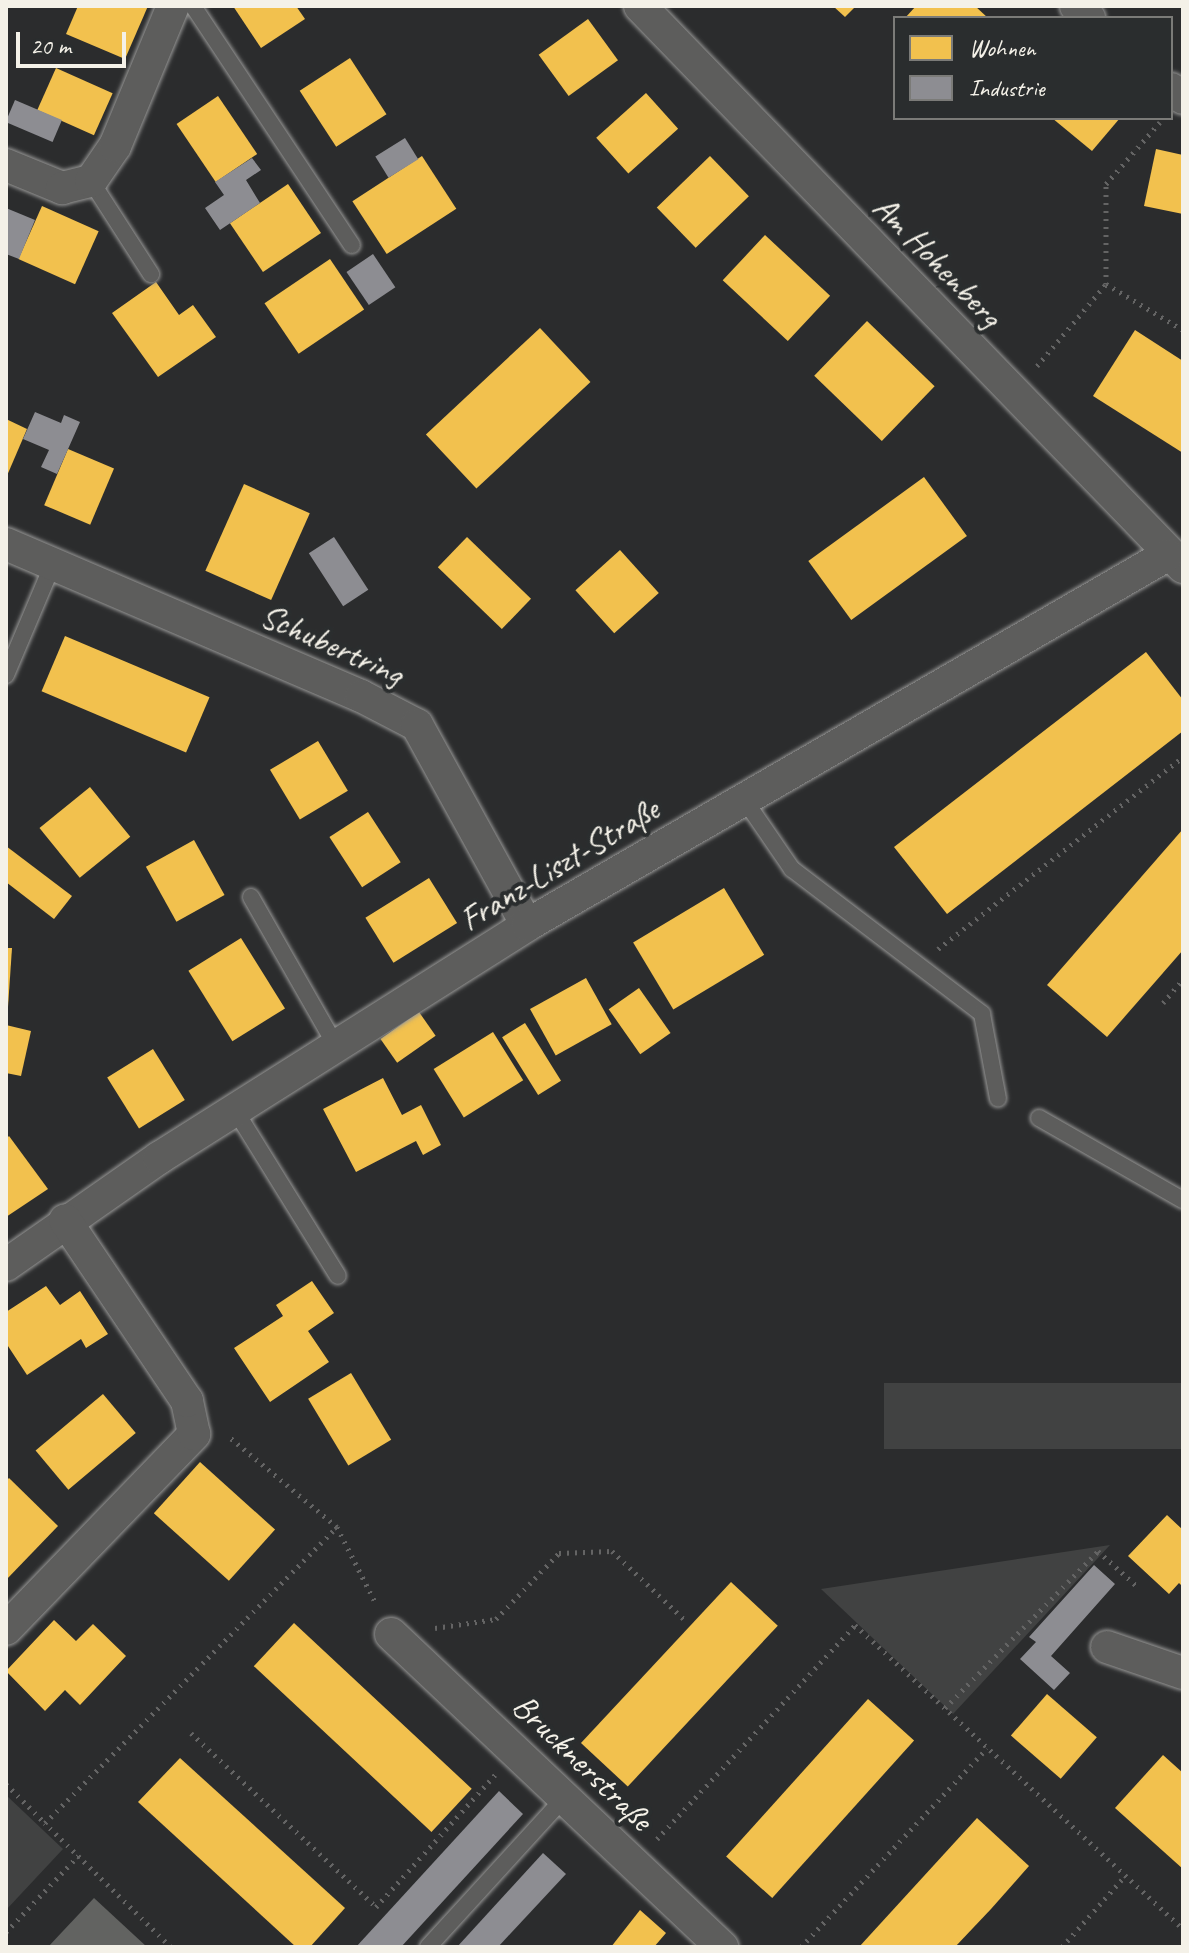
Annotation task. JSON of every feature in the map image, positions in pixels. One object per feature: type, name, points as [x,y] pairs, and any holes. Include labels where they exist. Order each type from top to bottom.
[{"type":"street","points":[[6,165],[62,188],[91,181],[115,146],[173,6]]},
{"type":"street","name":"Am Hohenberg","points":[[640,6],[1175,561]]},
{"type":"street","name":"Schubertring","points":[[6,544],[361,696],[417,725],[527,925]]},
{"type":"street","name":"Franz-Liszt-Straße","points":[[6,1265],[65,1220],[527,925],[744,799],[1175,561]]},
{"type":"street","points":[[6,1629],[194,1434],[187,1401],[65,1220]]},
{"type":"street","name":"Brucknerstraße","points":[[391,1634],[722,1947]]},
{"type":"street","points":[[1107,1647],[1183,1673]]},
{"type":"lane","points":[[193,6],[352,245]]},
{"type":"lane","points":[[91,181],[151,274]]},
{"type":"lane","points":[[6,675],[53,564]]},
{"type":"lane","points":[[744,799],[792,869],[982,1014],[998,1099]]},
{"type":"lane","points":[[251,897],[336,1046]]},
{"type":"lane","points":[[235,1110],[338,1276]]},
{"type":"lane","points":[[1039,1118],[1183,1200]]},
{"type":"lane","points":[[428,1947],[565,1797]]},
{"type":"path","points":[[1014,395],[1106,284],[1106,184],[1161,120]]},
{"type":"path","points":[[1106,284],[1183,330]]},
{"type":"path","points":[[917,965],[1183,757]]},
{"type":"path","points":[[1163,1003],[1183,979]]},
{"type":"path","points":[[187,1401],[337,1527],[391,1634],[496,1619],[559,1553],[612,1551],[685,1620]]},
{"type":"path","points":[[45,1823],[337,1527]]},
{"type":"path","points":[[945,1708],[1098,1551],[1139,1588]]},
{"type":"path","points":[[635,1864],[855,1625],[1183,1929]]},
{"type":"path","points":[[191,1733],[376,1907],[517,1751]]},
{"type":"path","points":[[801,1947],[987,1748]]},
{"type":"path","points":[[6,1784],[171,1947]]},
{"type":"path","points":[[6,1932],[78,1856]]},
{"type":"path","points":[[1062,1947],[1125,1876]]},
{"type":"shaded area","points":[[884,1383],[1183,1383],[1183,1449],[884,1449]]},
{"type":"shaded area","points":[[1110,1545],[953,1714],[821,1589]]},
{"type":"shaded area","points":[[6,1795],[63,1849],[6,1910]]},
{"type":"shaded area","points":[[94,1898],[147,1947],[48,1947]]},
{"type":"building: Wohnen","points":[[78,6],[148,6],[125,59],[66,34]]},
{"type":"building: Wohnen","points":[[233,6],[296,6],[305,19],[261,48]]},
{"type":"building: Wohnen","points":[[833,6],[856,6],[845,17]]},
{"type":"building: Wohnen","points":[[916,6],[975,6],[986,16],[907,16]]},
{"type":"building: Wohnen","points":[[588,19],[618,60],[569,96],[539,55]]},
{"type":"building: Wohnen","points":[[350,58],[386,114],[336,147],[300,91]]},
{"type":"building: Wohnen","points":[[56,68],[113,93],[94,135],[37,110]]},
{"type":"building: Wohnen","points":[[646,93],[678,129],[628,174],[596,138]]},
{"type":"building: Wohnen","points":[[218,96],[257,154],[216,182],[177,124]]},
{"type":"building: Wohnen","points":[[1054,120],[1118,120],[1092,151]]},
{"type":"building: Wohnen","points":[[1156,149],[1183,155],[1183,214],[1144,206]]},
{"type":"building: Wohnen","points":[[422,156],[456,209],[387,254],[352,201]]},
{"type":"building: Wohnen","points":[[710,156],[749,196],[696,248],[657,207]]},
{"type":"building: Wohnen","points":[[288,184],[321,233],[263,272],[230,223]]},
{"type":"building: Wohnen","points":[[42,206],[99,231],[75,284],[18,259]]},
{"type":"building: Wohnen","points":[[765,235],[830,296],[788,341],[723,280]]},
{"type":"building: Wohnen","points":[[330,259],[364,310],[299,354],[265,303]]},
{"type":"building: Wohnen","points":[[156,282],[179,315],[193,305],[216,337],[158,377],[112,313]]},
{"type":"building: Wohnen","points":[[867,321],[935,386],[882,441],[814,376]]},
{"type":"building: Wohnen","points":[[540,328],[590,382],[476,489],[426,434]]},
{"type":"building: Wohnen","points":[[1135,330],[1183,361],[1183,453],[1093,396]]},
{"type":"building: Wohnen","points":[[6,419],[27,429],[6,478]]},
{"type":"building: Wohnen","points":[[68,449],[114,469],[90,525],[44,505]]},
{"type":"building: Wohnen","points":[[924,477],[967,536],[851,620],[808,561]]},
{"type":"building: Wohnen","points":[[244,484],[310,513],[271,600],[205,571]]},
{"type":"building: Wohnen","points":[[467,537],[531,599],[502,629],[438,567]]},
{"type":"building: Wohnen","points":[[620,550],[659,593],[614,633],[575,590]]},
{"type":"building: Wohnen","points":[[65,636],[210,697],[186,753],[42,691]]},
{"type":"building: Wohnen","points":[[1146,652],[1183,700],[1183,731],[947,914],[894,847]]},
{"type":"building: Wohnen","points":[[318,741],[348,791],[300,820],[270,770]]},
{"type":"building: Wohnen","points":[[90,787],[130,837],[80,878],[39,828]]},
{"type":"building: Wohnen","points":[[368,812],[401,862],[362,887],[329,837]]},
{"type":"building: Wohnen","points":[[1183,829],[1183,950],[1107,1037],[1047,985]]},
{"type":"building: Wohnen","points":[[194,840],[225,895],[176,922],[146,867]]},
{"type":"building: Wohnen","points":[[6,846],[72,896],[54,919],[6,882]]},
{"type":"building: Wohnen","points":[[429,878],[457,923],[393,963],[365,918]]},
{"type":"building: Wohnen","points":[[724,888],[764,955],[673,1009],[633,943]]},
{"type":"building: Wohnen","points":[[241,938],[285,1008],[232,1041],[188,971]]},
{"type":"building: Wohnen","points":[[6,948],[12,948],[8,1007],[6,1007]]},
{"type":"building: Wohnen","points":[[586,978],[612,1024],[556,1055],[530,1009]]},
{"type":"building: Wohnen","points":[[639,988],[671,1033],[640,1054],[609,1009]]},
{"type":"building: Wohnen","points":[[419,1012],[436,1036],[397,1063],[380,1039]]},
{"type":"building: Wohnen","points":[[525,1023],[561,1081],[538,1095],[502,1037]]},
{"type":"building: Wohnen","points":[[6,1025],[31,1031],[21,1076],[6,1073]]},
{"type":"building: Wohnen","points":[[493,1032],[523,1080],[464,1117],[434,1069]]},
{"type":"building: Wohnen","points":[[153,1049],[185,1100],[139,1128],[107,1078]]},
{"type":"building: Wohnen","points":[[383,1078],[402,1115],[421,1105],[441,1145],[423,1155],[416,1141],[356,1172],[323,1109]]},
{"type":"building: Wohnen","points":[[9,1136],[48,1189],[6,1217],[6,1139]]},
{"type":"building: Wohnen","points":[[312,1281],[334,1313],[308,1331],[329,1362],[270,1402],[234,1348],[283,1316],[276,1305]]},
{"type":"building: Wohnen","points":[[46,1286],[60,1305],[80,1291],[108,1334],[86,1348],[81,1339],[27,1375],[6,1343],[6,1312]]},
{"type":"building: Wohnen","points":[[351,1373],[391,1440],[348,1466],[308,1399]]},
{"type":"building: Wohnen","points":[[103,1394],[136,1433],[68,1490],[36,1451]]},
{"type":"building: Wohnen","points":[[200,1462],[275,1530],[229,1581],[154,1513]]},
{"type":"building: Wohnen","points":[[9,1478],[58,1526],[6,1580],[6,1481]]},
{"type":"building: Wohnen","points":[[1167,1515],[1183,1530],[1183,1587],[1179,1583],[1169,1594],[1128,1556]]},
{"type":"building: Wohnen","points":[[731,1582],[778,1626],[628,1787],[581,1743]]},
{"type":"building: Wohnen","points":[[54,1620],[76,1641],[93,1624],[126,1656],[80,1705],[65,1690],[45,1711],[6,1671]]},
{"type":"building: Wohnen","points":[[294,1623],[472,1789],[431,1832],[254,1666]]},
{"type":"building: Wohnen","points":[[1047,1694],[1097,1737],[1061,1779],[1011,1736]]},
{"type":"building: Wohnen","points":[[868,1699],[914,1740],[772,1898],[726,1857]]},
{"type":"building: Wohnen","points":[[1163,1755],[1183,1773],[1183,1869],[1115,1808]]},
{"type":"building: Wohnen","points":[[180,1758],[345,1908],[310,1947],[296,1947],[138,1802]]},
{"type":"building: Wohnen","points":[[977,1818],[1029,1866],[991,1909],[955,1947],[859,1947]]},
{"type":"building: Wohnen","points":[[640,1910],[666,1933],[654,1947],[611,1947]]},
{"type":"building: Industrie","points":[[15,100],[62,120],[53,142],[6,122]]},
{"type":"building: Industrie","points":[[405,138],[418,159],[389,178],[375,157]]},
{"type":"building: Industrie","points":[[252,158],[261,170],[246,180],[260,203],[220,230],[205,208],[224,195],[215,182]]},
{"type":"building: Industrie","points":[[6,208],[35,220],[19,259],[6,254]]},
{"type":"building: Industrie","points":[[373,254],[395,287],[369,305],[346,272]]},
{"type":"building: Industrie","points":[[35,412],[61,423],[64,415],[80,422],[57,474],[41,467],[49,450],[23,439]]},
{"type":"building: Industrie","points":[[334,537],[368,590],[343,606],[309,553]]},
{"type":"building: Industrie","points":[[1094,1565],[1115,1584],[1051,1656],[1070,1673],[1054,1690],[1020,1659],[1036,1642],[1029,1637]]},
{"type":"building: Industrie","points":[[499,1791],[523,1814],[401,1947],[356,1947]]},
{"type":"building: Industrie","points":[[543,1853],[566,1874],[498,1947],[457,1947]]}]
